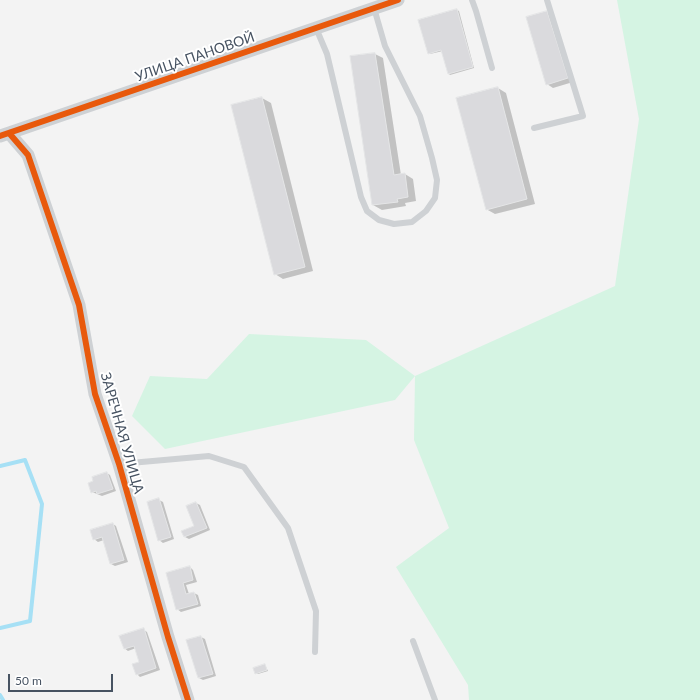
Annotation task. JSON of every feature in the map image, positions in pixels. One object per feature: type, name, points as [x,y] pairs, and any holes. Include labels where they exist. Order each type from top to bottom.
[{"type":"street","name":"УЛИЦА ПАНОВОЙ","points":[[4,135],[398,0]]},
{"type":"street","name":"ЗАРЕЧНАЯ УЛИЦА","points":[[4,135],[28,155],[77,297],[95,394],[120,464],[168,637],[188,700]]},
{"type":"lane","points":[[472,0],[492,68]]},
{"type":"lane","points":[[534,128],[583,116],[547,0]]},
{"type":"lane","points":[[316,28],[327,54],[361,197],[367,211],[379,220],[394,224],[412,222],[426,211],[435,198],[437,180],[420,116],[384,46],[374,8]]},
{"type":"lane","points":[[120,464],[209,456],[244,467],[288,528],[316,611],[315,652]]},
{"type":"lane","points":[[414,641],[435,700]]},
{"type":"green space","points":[[617,0],[700,0],[700,700],[469,700],[468,685],[396,567],[449,528],[414,440],[415,376],[615,286],[639,119]]},
{"type":"green space","points":[[249,334],[366,340],[415,376],[395,400],[165,449],[132,416],[150,376],[207,379]]},
{"type":"building","points":[[457,9],[473,67],[448,74],[441,50],[428,54],[418,20]]},
{"type":"building","points":[[547,11],[568,78],[546,85],[526,17]]},
{"type":"building","points":[[375,53],[394,175],[405,173],[408,197],[397,199],[398,202],[372,205],[350,56]]},
{"type":"building","points":[[498,87],[527,199],[486,210],[456,98]]},
{"type":"building","points":[[262,97],[305,267],[274,275],[231,105]]},
{"type":"building","points":[[107,472],[113,489],[97,494],[96,491],[91,493],[88,483],[93,481],[92,477]]},
{"type":"building","points":[[159,498],[171,537],[158,541],[147,502]]},
{"type":"building","points":[[196,502],[207,528],[184,537],[181,531],[194,526],[186,506]]},
{"type":"building","points":[[113,523],[124,560],[110,564],[102,537],[93,540],[90,530]]},
{"type":"building","points":[[190,566],[193,580],[183,583],[186,594],[194,592],[198,604],[176,610],[166,573]]},
{"type":"building","points":[[144,628],[156,668],[136,675],[132,664],[139,662],[134,646],[124,649],[119,636]]},
{"type":"building","points":[[201,636],[213,674],[198,678],[186,640]]},
{"type":"building","points":[[265,664],[267,670],[255,674],[253,668]]},
{"type":"waterway","points":[[0,466],[25,460],[42,504],[30,621],[0,628]]},
{"type":"waterway","points":[[0,695],[3,700]]},
{"type":"cycle path","points":[[0,136],[398,0]]},
{"type":"cycle path","points":[[9,133],[28,155],[79,305],[95,394],[119,464],[168,637],[188,700]]}]
